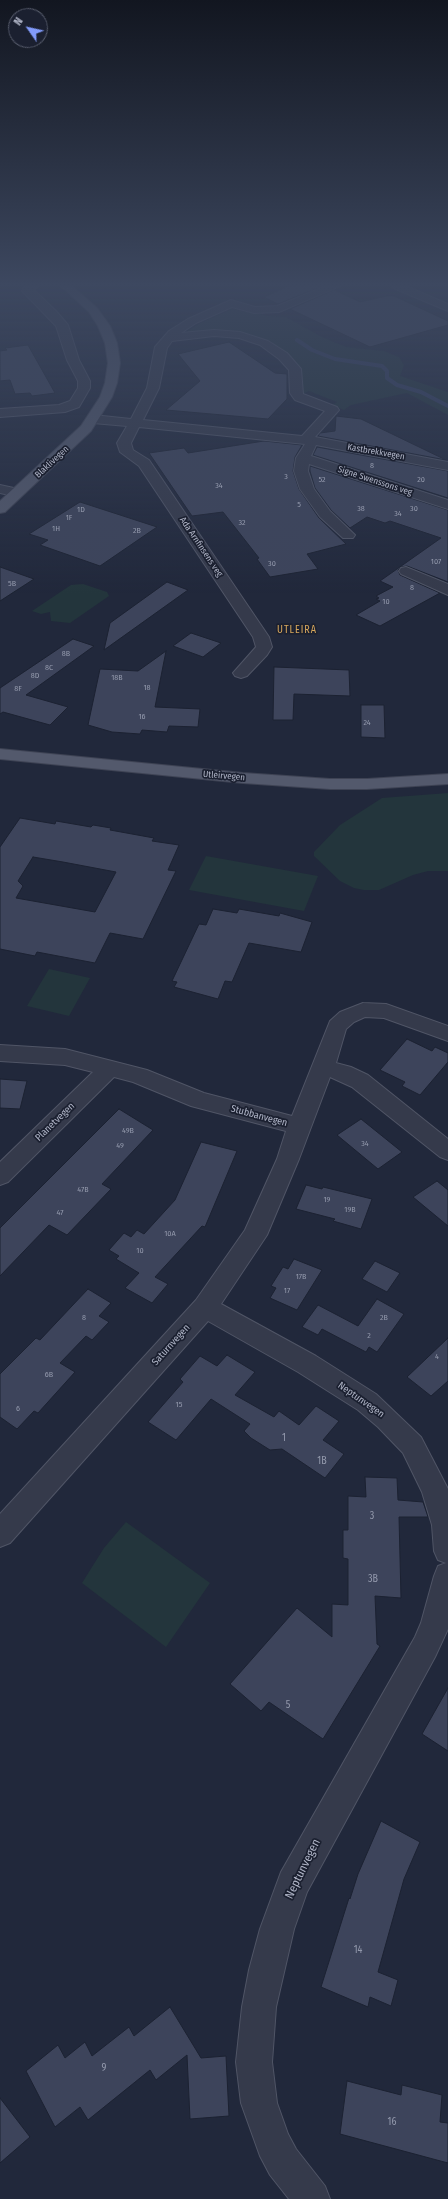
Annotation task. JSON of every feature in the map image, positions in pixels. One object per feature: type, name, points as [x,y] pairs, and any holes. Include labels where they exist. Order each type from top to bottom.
[{"type":"main road","name":"Blaklivegen","points":[[0,509],[75,440],[93,419],[106,397],[109,389]]},
{"type":"main road","name":"Utleirvegen","points":[[0,754],[243,778],[330,784],[367,784],[448,779]]},
{"type":"street","points":[[0,413],[61,410],[75,404],[84,389]]},
{"type":"street","points":[[136,424],[148,402],[153,389]]},
{"type":"street","points":[[296,389],[296,393],[299,397],[333,410],[310,441],[303,458],[301,472],[307,489],[325,514],[348,535]]},
{"type":"street","name":"Kastbrekkvegen","points":[[93,419],[310,441],[391,454],[448,466]]},
{"type":"street","name":"Ada Arnfinsens veg","points":[[136,424],[124,443],[127,452],[144,464],[261,637],[264,647],[259,656],[241,673]]},
{"type":"street","name":"Signe Swenssons veg","points":[[303,458],[448,505]]},
{"type":"street","points":[[0,489],[18,493]]},
{"type":"street","points":[[406,571],[448,590]]},
{"type":"street","name":"Stubbanvegen","points":[[0,1053],[65,1057],[110,1068],[139,1076],[199,1100],[298,1126],[323,1068],[338,1026],[342,1020],[363,1010],[386,1011],[448,1034]]},
{"type":"street","name":"Planetvegen","points":[[0,1176],[110,1068]]},
{"type":"street","points":[[323,1068],[343,1072],[360,1081],[448,1151]]},
{"type":"street","name":"Saturnvegen","points":[[0,1534],[206,1307],[250,1244],[258,1229],[288,1158],[298,1126]]},
{"type":"street","name":"Neptunvegen","points":[[206,1307],[307,1364],[367,1402],[387,1419],[412,1445],[435,1490],[446,1525],[448,1551]]},
{"type":"street","name":"Neptunvegen","points":[[312,2199],[283,2162],[272,2143],[259,2103],[254,2062],[259,2007],[266,1970],[277,1929],[293,1884],[425,1647],[435,1625],[448,1576]]},
{"type":"shaded area","points":[[303,389],[438,389],[448,392],[448,415],[407,393],[351,405],[344,410],[332,405],[337,402],[309,391],[303,394]]},
{"type":"shaded area","points":[[83,584],[107,592],[109,596],[70,623],[51,621],[50,612],[41,614],[32,611],[71,585]]},
{"type":"shaded area","points":[[448,793],[448,871],[428,871],[413,875],[379,890],[364,890],[354,888],[340,881],[314,856],[314,852],[340,825],[382,798]]},
{"type":"shaded area","points":[[206,856],[318,876],[304,911],[189,890]]},
{"type":"shaded area","points":[[49,969],[90,978],[69,1016],[27,1006]]},
{"type":"shaded area","points":[[126,1522],[210,1583],[166,1647],[82,1583],[104,1548]]},
{"type":"building","points":[[13,389],[53,389],[55,393],[32,396],[30,393],[15,394]]},
{"type":"building","points":[[191,389],[287,389],[287,399],[268,419],[166,410]]},
{"type":"building","points":[[336,416],[361,419],[446,460],[318,436],[320,433],[335,431]]},
{"type":"building","points":[[264,441],[302,445],[295,457],[293,471],[299,489],[319,518],[346,544],[307,554],[318,569],[270,577],[257,559],[259,558],[223,512],[192,516],[149,453],[184,448],[188,453]]},
{"type":"building","points":[[317,447],[448,471],[448,498],[313,455]]},
{"type":"building","points":[[310,466],[448,510],[448,582],[407,566],[401,567],[398,570],[400,575],[440,593],[380,626],[356,615],[380,601],[376,599],[379,598],[376,596],[393,587],[380,581],[441,538],[390,521],[385,523],[367,517],[350,528],[331,510],[315,488]]},
{"type":"building","points":[[80,502],[157,527],[100,566],[40,545],[48,540],[29,534]]},
{"type":"building","points":[[0,567],[34,579],[0,601]]},
{"type":"building","points":[[167,582],[188,590],[104,650],[110,623]]},
{"type":"building","points":[[191,633],[221,643],[203,657],[173,646]]},
{"type":"building","points":[[73,639],[94,646],[26,695],[68,707],[50,725],[3,712],[0,714],[0,688]]},
{"type":"building","points":[[166,651],[155,707],[200,709],[198,727],[169,726],[167,732],[142,730],[140,734],[112,732],[88,725],[100,669],[138,671]]},
{"type":"building","points":[[274,667],[349,670],[350,696],[294,694],[293,720],[273,720]]},
{"type":"building","points":[[361,705],[384,705],[385,738],[361,737]]},
{"type":"building","points":[[20,818],[55,824],[56,821],[91,827],[93,825],[111,828],[110,830],[154,838],[152,841],[179,845],[168,870],[176,871],[143,939],[110,933],[95,963],[37,952],[35,956],[0,949],[0,847]],"holes":[[[33,857],[116,872],[95,912],[16,898],[23,886],[18,881]]]},
{"type":"building","points":[[213,909],[237,913],[239,909],[279,916],[280,913],[312,922],[301,952],[249,943],[232,982],[225,981],[218,999],[174,987],[177,982],[172,981],[199,924],[206,925]]},
{"type":"building","points":[[407,1039],[432,1051],[435,1047],[448,1053],[448,1062],[420,1095],[402,1086],[405,1082],[380,1070]]},
{"type":"building","points":[[0,1079],[27,1081],[20,1109],[0,1108]]},
{"type":"building","points":[[119,1109],[153,1130],[102,1184],[111,1189],[67,1235],[49,1225],[0,1276],[0,1228]]},
{"type":"building","points":[[361,1119],[402,1152],[378,1169],[337,1135]]},
{"type":"building","points":[[201,1142],[237,1151],[205,1227],[202,1226],[155,1277],[168,1284],[152,1303],[125,1288],[139,1273],[116,1259],[119,1256],[109,1250],[124,1233],[131,1237],[137,1230],[144,1234],[175,1200]]},
{"type":"building","points":[[437,1181],[448,1190],[448,1226],[413,1197]]},
{"type":"building","points":[[306,1185],[322,1189],[323,1187],[372,1199],[361,1229],[333,1221],[335,1219],[296,1209]]},
{"type":"building","points":[[294,1259],[322,1270],[297,1310],[270,1298],[276,1288],[271,1286],[283,1267],[288,1269]]},
{"type":"building","points":[[375,1261],[400,1273],[387,1292],[362,1279]]},
{"type":"building","points":[[88,1289],[111,1303],[99,1316],[109,1322],[92,1340],[86,1336],[60,1363],[75,1372],[38,1413],[34,1411],[17,1429],[0,1417],[0,1374],[36,1338],[40,1340]]},
{"type":"building","points":[[377,1299],[404,1314],[377,1352],[369,1347],[366,1352],[322,1329],[318,1335],[302,1327],[318,1305],[358,1326]]},
{"type":"building","points":[[448,1338],[448,1381],[431,1396],[407,1377]]},
{"type":"building","points":[[227,1355],[255,1372],[235,1395],[274,1417],[279,1411],[299,1425],[316,1406],[339,1421],[323,1440],[344,1454],[325,1478],[282,1449],[270,1450],[251,1438],[244,1431],[250,1424],[211,1399],[176,1440],[148,1422],[183,1382],[180,1379],[200,1356],[217,1366]]},
{"type":"building","points":[[365,1477],[397,1478],[398,1500],[423,1502],[428,1517],[399,1517],[401,1598],[375,1596],[377,1644],[380,1646],[323,1739],[269,1702],[261,1711],[230,1684],[297,1608],[332,1637],[332,1604],[348,1605],[348,1559],[343,1558],[343,1530],[348,1530],[348,1496],[366,1497]]},
{"type":"building","points":[[448,1688],[448,1751],[422,1734]]},
{"type":"building","points":[[381,1821],[420,1842],[404,1879],[378,1972],[398,1980],[391,2006],[370,1997],[368,2007],[321,1987],[349,1898],[350,1899],[358,1874]]},
{"type":"building","points":[[170,2007],[201,2058],[226,2056],[229,2116],[190,2119],[187,2055],[156,2080],[150,2070],[88,2120],[80,2107],[55,2127],[26,2071],[58,2045],[65,2058],[85,2042],[92,2056],[129,2027],[134,2036]]},
{"type":"building","points":[[347,2081],[401,2095],[402,2085],[442,2095],[440,2122],[448,2123],[448,2163],[340,2134]]},
{"type":"building","points":[[0,2098],[30,2137],[0,2163]]},
{"type":"waterway","points":[[409,389],[421,392],[448,406]]},
{"type":"district","name":"UTLEIRA","points":[[297,630]]}]
